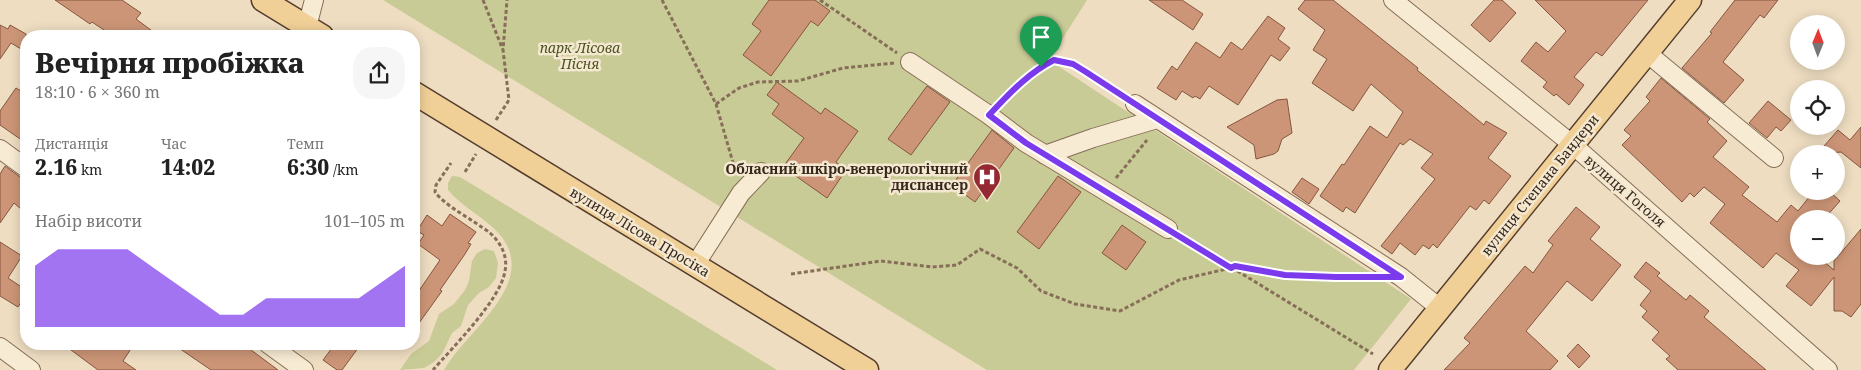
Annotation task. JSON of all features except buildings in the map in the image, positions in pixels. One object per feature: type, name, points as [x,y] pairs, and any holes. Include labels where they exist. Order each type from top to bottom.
[{"type":"main road","points":[[263,0],[312,30]]},
{"type":"main road","name":"вулиця Степана Бандери","points":[[1390,370],[1690,0]]},
{"type":"main road","name":"вулиця Лісова Просіка","points":[[420,97],[867,370]]},
{"type":"street","points":[[314,0],[315,30]]},
{"type":"street","name":"вулиця Гоголя","points":[[1393,0],[1573,145],[1828,370]]},
{"type":"street","points":[[1646,53],[1774,158]]},
{"type":"street","points":[[910,62],[1045,154],[1168,229]]},
{"type":"street","points":[[1135,104],[1401,277],[1441,309]]},
{"type":"street","points":[[1045,154],[1093,138],[1160,121]]},
{"type":"street","points":[[0,149],[20,164]]},
{"type":"street","points":[[695,265],[741,193],[761,172]]},
{"type":"street","points":[[0,347],[31,370]]},
{"type":"street","points":[[276,350],[304,370]]},
{"type":"path","points":[[483,0],[503,50]]},
{"type":"path","points":[[496,121],[509,100],[503,50],[508,0]]},
{"type":"path","points":[[662,0],[716,104],[741,193]]},
{"type":"path","points":[[820,0],[910,62]]},
{"type":"path","points":[[989,115],[1016,88],[1041,67],[1054,60],[1073,64],[1135,104]]},
{"type":"path","points":[[716,104],[739,88],[758,82],[798,81],[843,68],[910,62]]},
{"type":"path","points":[[1105,191],[1160,121]]},
{"type":"path","points":[[465,172],[477,152]]},
{"type":"path","points":[[434,370],[488,304],[502,282],[505,272],[505,255],[498,240],[435,192],[436,185],[450,164]]},
{"type":"path","points":[[1168,229],[1373,354]]},
{"type":"path","points":[[791,274],[881,261],[932,267],[958,265],[980,249],[1017,268],[1041,291],[1075,304],[1120,311],[1179,280],[1235,266],[1285,275],[1401,277]]},
{"type":"green space","name":"Обласний шкіро-венерологічний диспансер","points":[[383,0],[1087,0],[1049,60],[1411,299],[1354,370],[987,370]]},
{"type":"green space","points":[[452,176],[460,177],[777,370],[444,370],[454,355],[495,307],[505,289],[511,272],[510,254],[501,236],[448,190],[448,183]]},
{"type":"green space","points":[[485,249],[494,251],[498,263],[496,278],[489,287],[479,293],[468,305],[461,326],[452,333],[442,354],[434,362],[424,368],[400,370],[411,354],[420,350],[420,348],[429,341],[439,314],[454,304],[465,290],[469,281],[472,261],[477,253]]},
{"type":"place","name":"Обласний шкіро-венерологічний диспансер","points":[[987,201]]},
{"type":"route","points":[[1054,60],[1073,64],[1401,277],[1285,275],[1235,266],[1231,268],[1026,143],[989,115],[1016,88],[1041,67],[1054,60]]},
{"type":"park label","name":"парк Лісова Пісня","points":[[580,56]]}]
